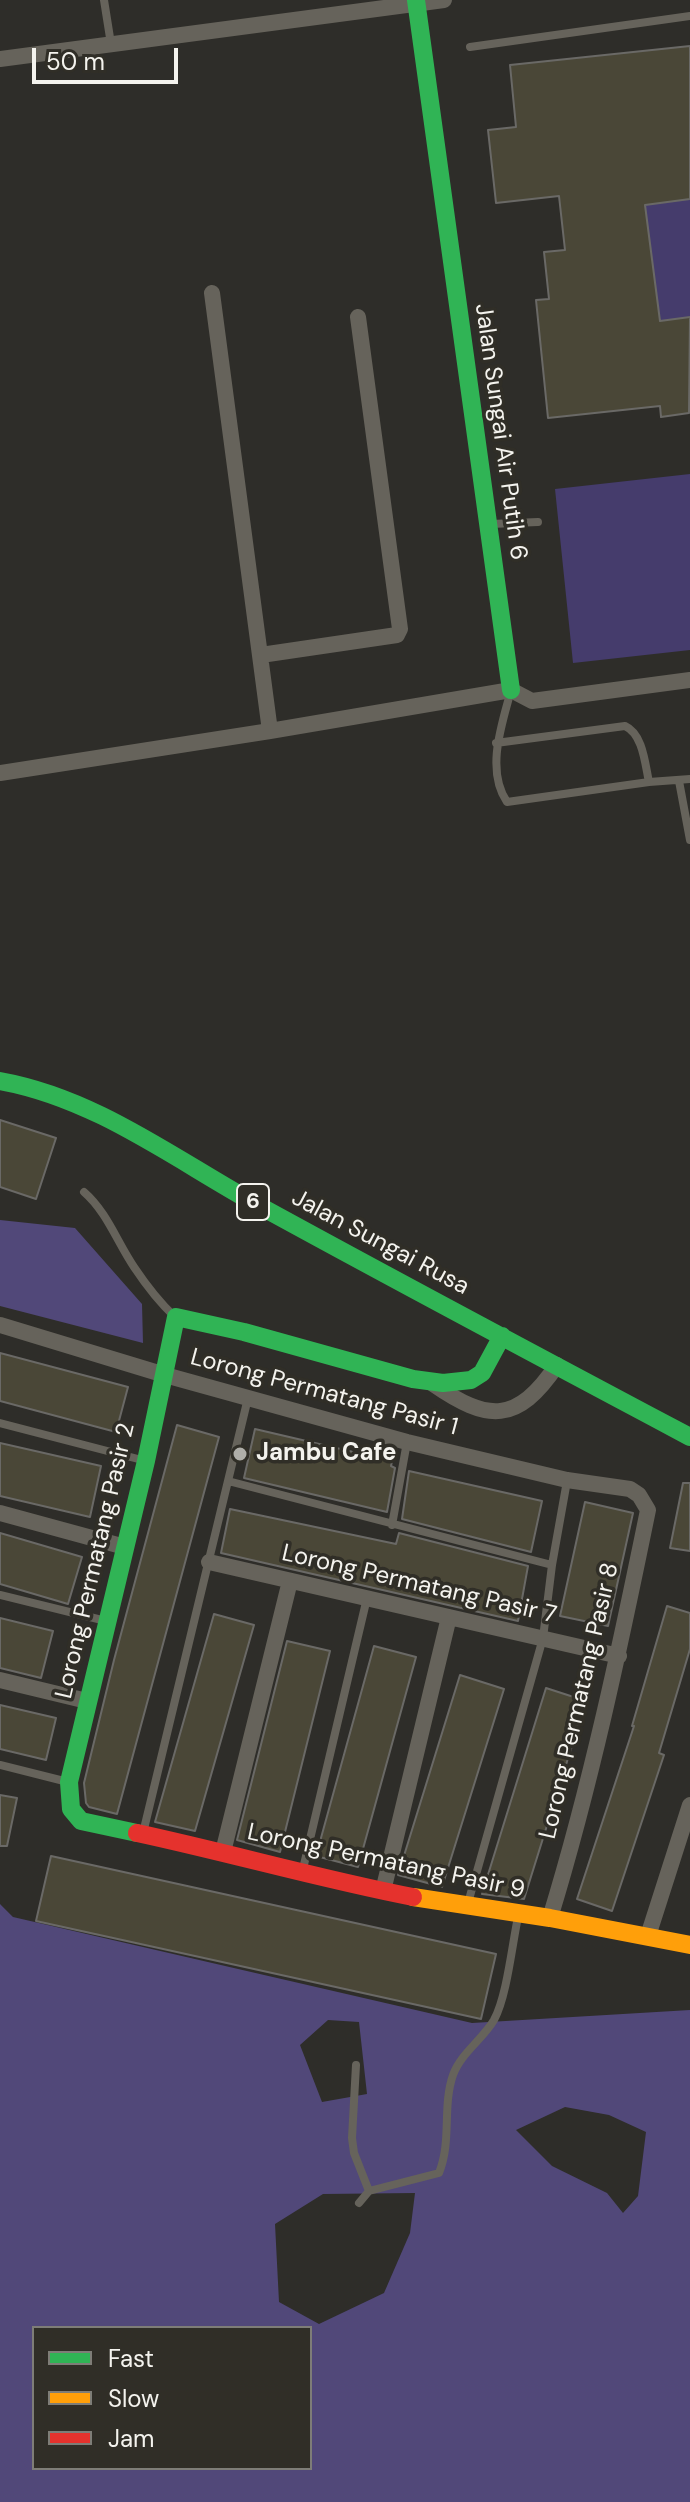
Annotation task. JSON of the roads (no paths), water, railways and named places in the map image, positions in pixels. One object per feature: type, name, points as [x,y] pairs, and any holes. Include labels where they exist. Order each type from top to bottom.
[{"type":"street","points":[[0,59],[416,1],[444,0]]},
{"type":"street","name":"Jalan Sungai Air Putih 6","points":[[416,1],[511,690]]},
{"type":"street","points":[[212,293],[270,731]]},
{"type":"street","points":[[261,655],[397,635],[400,629],[358,317]]},
{"type":"street","points":[[0,773],[511,690],[532,701],[690,680]]},
{"type":"street","name":"Jalan Sungai Rusa","points":[[0,1081],[46,1090],[80,1106],[690,1437]]},
{"type":"street","points":[[176,1317],[234,1329],[431,1383],[470,1406],[490,1412],[510,1409],[526,1402],[542,1387],[557,1365]]},
{"type":"street","name":"Lorong Permatang Pasir 2","points":[[75,1815],[71,1809],[69,1782],[146,1461],[176,1317]]},
{"type":"street","name":"Lorong Permatang Pasir 1","points":[[0,1325],[165,1375],[407,1442],[567,1480],[630,1489],[639,1495]]},
{"type":"street","points":[[431,1383],[470,1381],[481,1375],[491,1362],[502,1336]]},
{"type":"street","name":"Lorong Permatang Pasir 8","points":[[550,1918],[619,1656],[648,1510],[639,1495]]},
{"type":"street","points":[[0,1513],[125,1547]]},
{"type":"street","name":"Lorong Permatang Pasir 7","points":[[209,1562],[619,1656]]},
{"type":"street","points":[[223,1852],[290,1581]]},
{"type":"street","points":[[383,1891],[449,1617]]},
{"type":"street","points":[[0,1680],[87,1701]]},
{"type":"street","points":[[648,1936],[690,1805]]},
{"type":"street","name":"Lorong Permatang Pasir 9","points":[[75,1815],[81,1821],[223,1852],[302,1874],[466,1907],[550,1918],[690,1945]]},
{"type":"lane","points":[[104,0],[111,44]]},
{"type":"lane","points":[[470,47],[690,16]]},
{"type":"lane","points":[[488,524],[538,522]]},
{"type":"lane","points":[[511,690],[496,743],[501,791],[507,802],[690,779]]},
{"type":"lane","points":[[496,743],[625,726],[638,737],[649,782]]},
{"type":"lane","points":[[679,781],[690,840]]},
{"type":"lane","points":[[84,1192],[101,1211],[152,1293],[176,1317]]},
{"type":"lane","points":[[142,1834],[248,1398]]},
{"type":"lane","points":[[0,1423],[146,1461]]},
{"type":"lane","points":[[392,1525],[407,1442]]},
{"type":"lane","points":[[466,1907],[543,1638],[567,1480]]},
{"type":"lane","points":[[228,1481],[552,1565]]},
{"type":"lane","points":[[0,1595],[107,1622]]},
{"type":"lane","points":[[302,1874],[367,1598]]},
{"type":"lane","points":[[0,1765],[69,1782]]},
{"type":"lane","points":[[359,2203],[369,2191],[439,2173],[446,2156],[447,2094],[455,2070],[490,2027],[499,2010],[518,1916]]},
{"type":"lane","points":[[356,2065],[352,2138],[354,2153],[369,2191]]},
{"type":"place","name":"Jambu Cafe","points":[[240,1454]]}]
